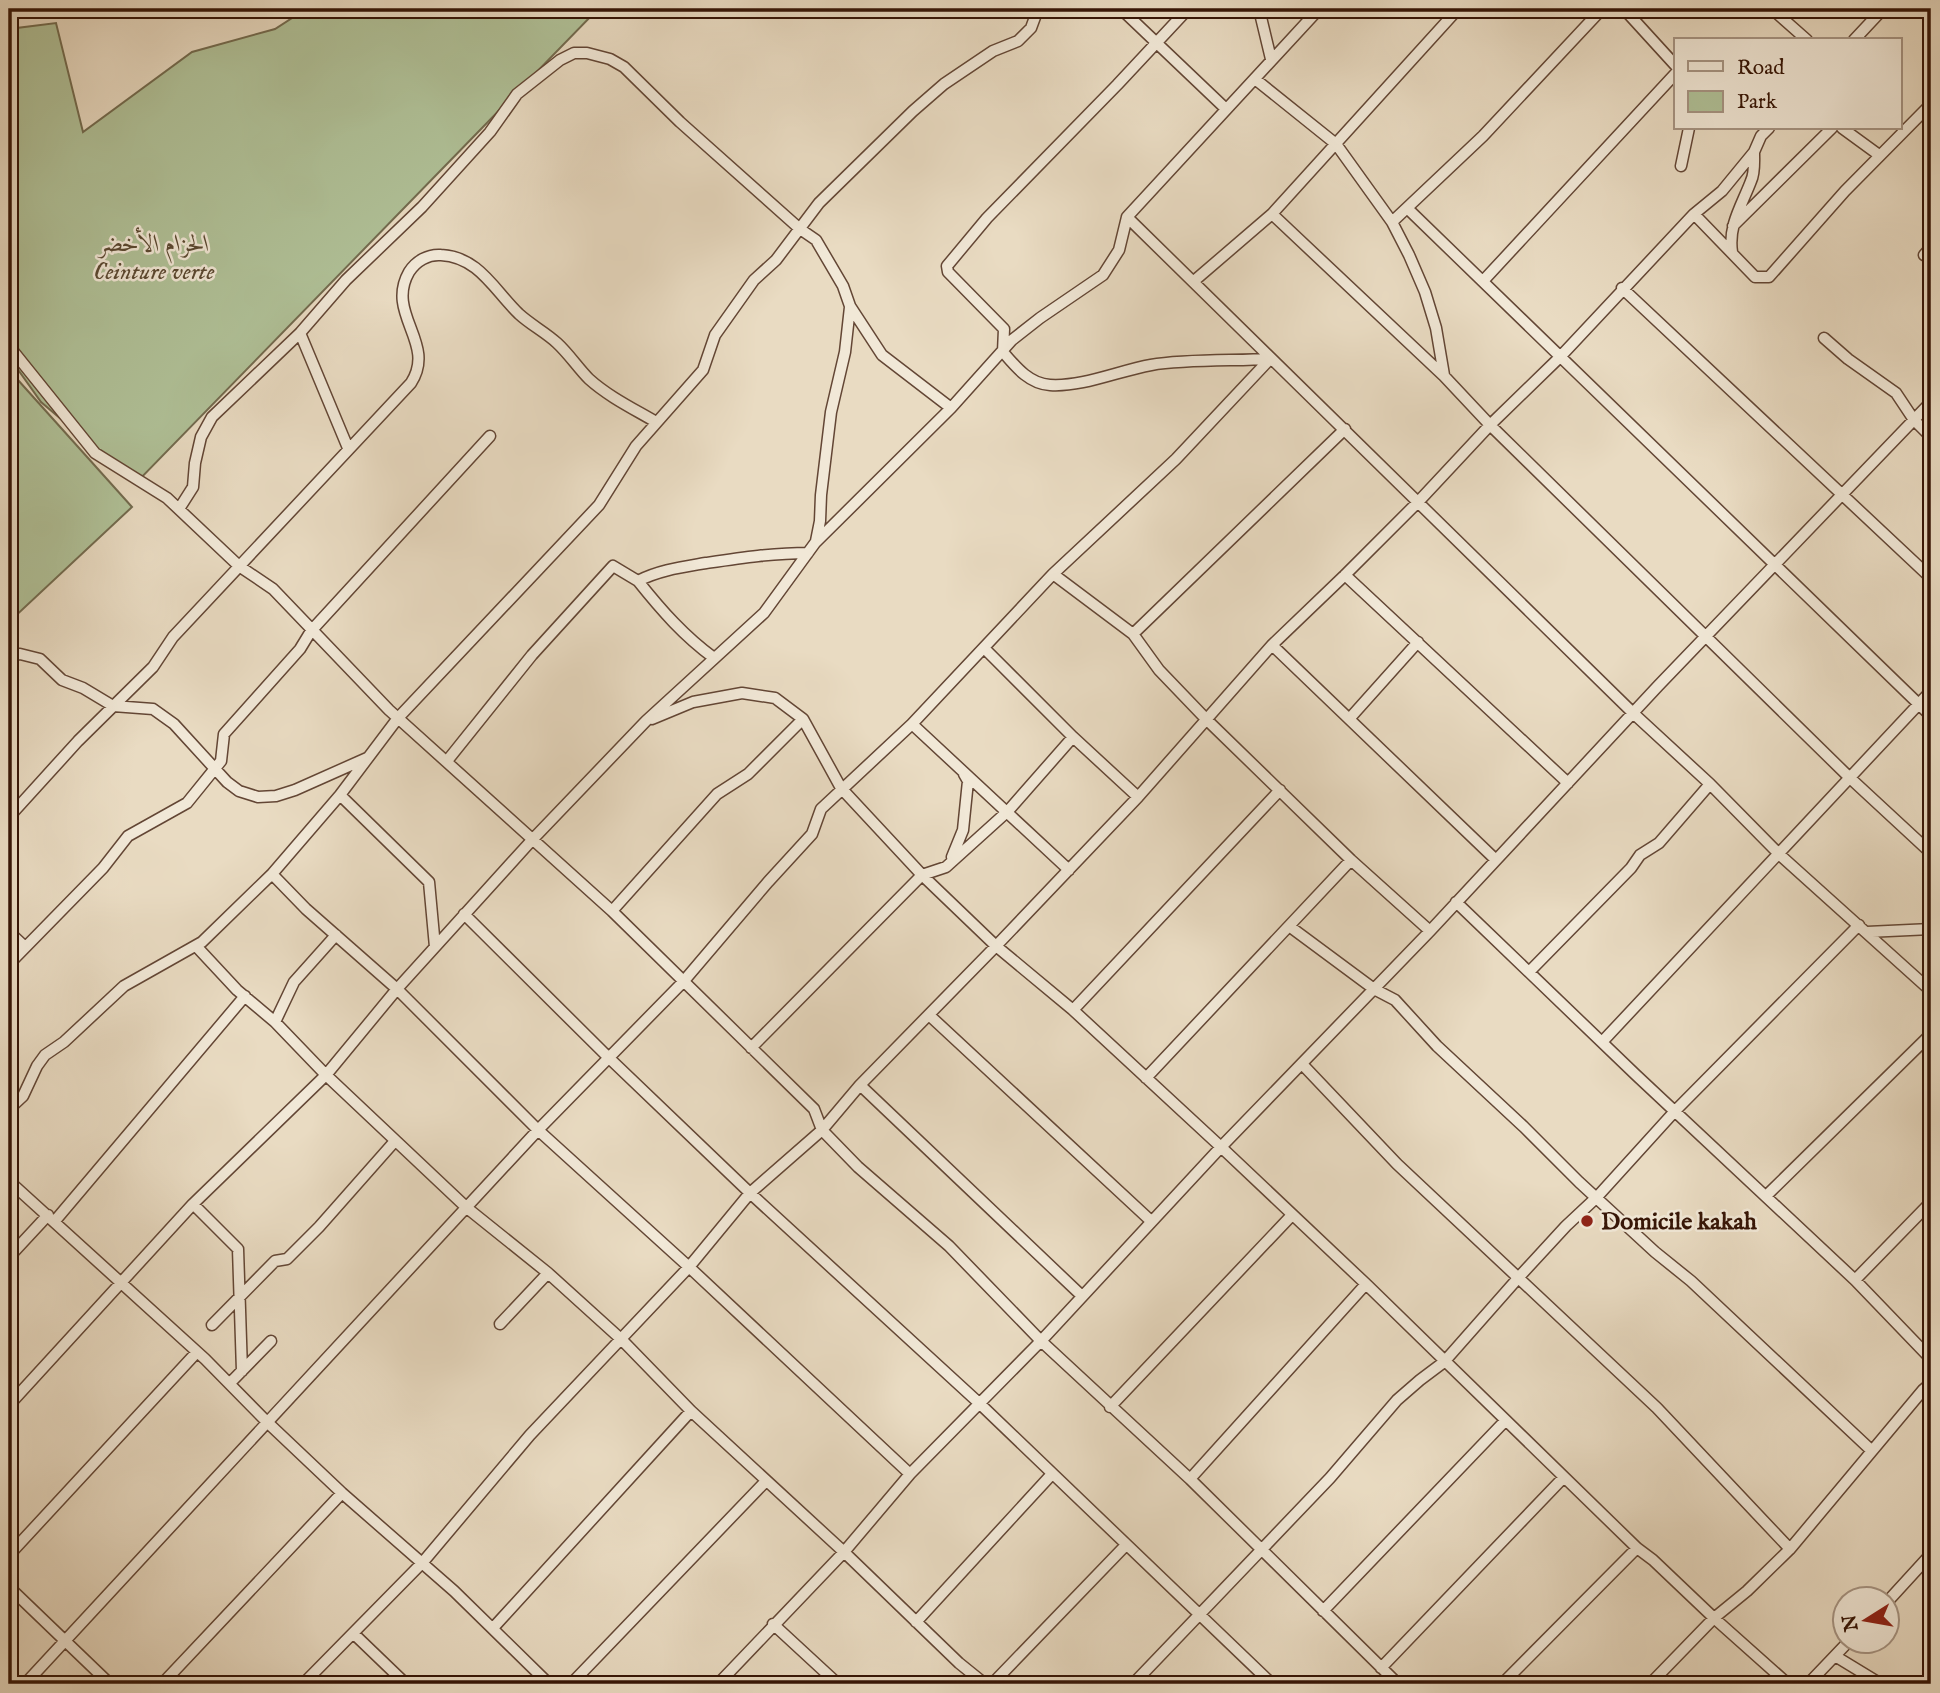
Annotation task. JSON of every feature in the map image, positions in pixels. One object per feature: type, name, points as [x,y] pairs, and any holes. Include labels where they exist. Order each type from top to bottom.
[{"type":"street","points":[[9,1109],[23,1096],[45,1055],[64,1042],[124,986],[196,946],[272,874],[340,795],[398,718],[599,505],[636,446],[703,370],[715,335],[754,280],[776,260],[820,203],[944,84],[973,64],[1018,41],[1031,28],[1038,9]]},
{"type":"street","points":[[1122,9],[1226,109]]},
{"type":"street","points":[[1188,9],[987,218],[947,266],[948,272],[1004,329],[1003,352],[1017,369],[1031,380],[1048,385],[1071,384],[1153,365],[1270,359]]},
{"type":"street","points":[[1259,9],[1271,59]]},
{"type":"street","points":[[9,1405],[193,1204],[326,1075],[397,989],[532,839],[646,721],[764,612],[816,543],[951,408],[1012,340],[1103,275],[1119,250],[1127,217],[1319,9]]},
{"type":"street","points":[[1194,281],[1272,214],[1458,9]]},
{"type":"street","points":[[1392,222],[1483,136],[1602,9]]},
{"type":"street","points":[[1624,9],[1674,63]]},
{"type":"street","points":[[1772,9],[1805,38]]},
{"type":"street","points":[[1856,38],[1883,9]]},
{"type":"street","points":[[1922,9],[1931,18]]},
{"type":"street","points":[[179,509],[193,487],[201,437],[212,417],[300,333],[346,280],[422,207],[490,132],[517,94],[560,60],[574,53],[587,53],[610,59],[624,67],[680,122],[800,229],[816,240],[850,306],[882,355],[951,408]]},
{"type":"street","points":[[1483,281],[1674,75]]},
{"type":"street","points":[[1255,79],[1336,144],[1392,222],[1425,292],[1437,328],[1444,376]]},
{"type":"street","points":[[1694,214],[1755,277],[1769,277],[1879,155],[1931,104]]},
{"type":"street","points":[[1681,166],[1689,130]]},
{"type":"street","points":[[1754,130],[1761,136]]},
{"type":"street","points":[[1732,252],[1730,239],[1737,212],[1753,178],[1755,152],[1761,136],[1767,130]]},
{"type":"street","points":[[1733,226],[1830,130]]},
{"type":"street","points":[[1845,130],[1879,155]]},
{"type":"street","points":[[303,1684],[423,1562],[530,1435],[689,1267],[750,1193],[822,1130],[860,1084],[1138,797],[1272,645],[1419,501],[1490,425],[1560,357],[1694,214],[1722,191],[1755,152]]},
{"type":"street","points":[[1407,208],[1931,716]]},
{"type":"street","points":[[1272,214],[1444,376],[1490,425],[1850,778],[1931,853]]},
{"type":"street","points":[[1127,217],[1780,855],[1931,991]]},
{"type":"street","points":[[9,817],[153,667],[173,637],[411,383],[418,371],[419,350],[405,314],[404,289],[413,266],[419,261],[435,255],[458,258],[478,269],[516,311],[559,345],[591,380],[656,422]]},
{"type":"street","points":[[1622,288],[1931,578]]},
{"type":"street","points":[[816,543],[831,412],[845,352],[850,306]]},
{"type":"street","points":[[300,333],[348,448]]},
{"type":"street","points":[[1824,338],[1848,359],[1896,393],[1914,420],[1931,437]]},
{"type":"street","points":[[9,346],[95,453],[167,498],[239,566],[273,589],[398,718],[612,911],[814,1109],[822,1130],[858,1167],[949,1246],[1041,1341],[1190,1479],[1398,1684]]},
{"type":"street","points":[[25,1684],[538,1130],[683,982],[812,834],[821,809],[912,724],[1053,574],[1176,459],[1270,359]]},
{"type":"street","points":[[718,1684],[844,1552],[910,1474],[1041,1341],[1221,1147],[1430,931],[1774,564],[1931,402]]},
{"type":"street","points":[[1133,634],[1345,429]]},
{"type":"street","points":[[9,964],[103,868],[128,836],[187,803],[221,761],[224,734],[300,649],[311,631],[490,436]]},
{"type":"street","points":[[638,582],[652,574],[688,566],[761,554],[808,553]]},
{"type":"street","points":[[447,761],[532,655],[613,566],[638,582],[671,622],[714,658]]},
{"type":"street","points":[[1053,574],[1133,634],[1159,670],[1206,719],[1351,860],[1430,931]]},
{"type":"street","points":[[1345,576],[1568,783]]},
{"type":"street","points":[[1350,718],[1418,642]]},
{"type":"street","points":[[1272,645],[1496,860]]},
{"type":"street","points":[[985,648],[1073,737],[1138,797]]},
{"type":"street","points":[[9,655],[20,654],[40,659],[62,680],[83,688],[113,706],[153,709],[174,724],[240,791],[258,797],[276,796],[326,778],[370,756]]},
{"type":"street","points":[[1602,1042],[1931,691]]},
{"type":"street","points":[[646,721],[693,702],[742,693],[775,698],[803,719],[841,788],[922,875],[996,946],[1073,1010],[1221,1147],[1637,1548],[1788,1684]]},
{"type":"street","points":[[612,911],[716,794],[748,774],[803,719]]},
{"type":"street","points":[[912,724],[1069,870]]},
{"type":"street","points":[[950,861],[1008,811],[1073,737]]},
{"type":"street","points":[[751,1048],[922,875],[946,867],[963,830],[968,781],[961,771]]},
{"type":"street","points":[[1529,972],[1631,868],[1640,855],[1659,843],[1710,784]]},
{"type":"street","points":[[1073,1010],[1280,790]]},
{"type":"street","points":[[340,795],[429,882],[435,947]]},
{"type":"street","points":[[1146,1078],[1351,860]]},
{"type":"street","points":[[272,874],[397,989],[538,1130],[910,1474]]},
{"type":"street","points":[[1456,902],[1854,1280],[1931,1359]]},
{"type":"street","points":[[464,914],[750,1193],[979,1403],[1272,1684]]},
{"type":"street","points":[[1289,926],[1374,989],[1395,1000],[1437,1046],[1597,1198],[1691,1281],[1872,1451]]},
{"type":"street","points":[[1133,1684],[1330,1478],[1397,1400],[1444,1362],[1519,1277],[1566,1226],[1597,1198],[1675,1111],[1863,928],[1931,929]]},
{"type":"street","points":[[9,932],[25,947]]},
{"type":"street","points":[[275,1022],[295,982],[336,935]]},
{"type":"street","points":[[196,946],[326,1075],[467,1208],[548,1273],[622,1340],[691,1411],[985,1684]]},
{"type":"street","points":[[9,1257],[51,1219],[245,996]]},
{"type":"street","points":[[929,1014],[1152,1221]]},
{"type":"street","points":[[1766,1196],[1931,1034]]},
{"type":"street","points":[[1302,1064],[1397,1164],[1657,1408],[1790,1549]]},
{"type":"street","points":[[860,1084],[1082,1296]]},
{"type":"street","points":[[212,1325],[275,1261],[287,1259],[320,1227],[396,1141]]},
{"type":"street","points":[[9,1181],[197,1352],[342,1493],[423,1562],[549,1684]]},
{"type":"street","points":[[1854,1280],[1931,1202]]},
{"type":"street","points":[[193,1204],[238,1249],[242,1371]]},
{"type":"street","points":[[1110,1407],[1292,1215]]},
{"type":"street","points":[[500,1324],[548,1273]]},
{"type":"street","points":[[1190,1479],[1366,1284]]},
{"type":"street","points":[[230,1383],[271,1341]]},
{"type":"street","points":[[9,1555],[197,1352]]},
{"type":"street","points":[[1650,1684],[1714,1618],[1747,1591],[1790,1549],[1931,1383]]},
{"type":"street","points":[[493,1628],[691,1411]]},
{"type":"street","points":[[1323,1611],[1505,1421]]},
{"type":"street","points":[[916,1622],[1052,1474]]},
{"type":"street","points":[[1381,1668],[1564,1477]]},
{"type":"street","points":[[571,1684],[765,1480]]},
{"type":"street","points":[[162,1684],[342,1493]]},
{"type":"street","points":[[992,1684],[1126,1545]]},
{"type":"street","points":[[1502,1684],[1637,1548]]},
{"type":"street","points":[[1902,1586],[1931,1554]]},
{"type":"street","points":[[9,1587],[110,1684]]},
{"type":"street","points":[[773,1624],[838,1684]]},
{"type":"street","points":[[354,1634],[406,1684]]},
{"type":"street","points":[[1808,1684],[1835,1656],[1881,1684]]},
{"type":"green space","name":"الحزام الأخضر Ceinture verte","points":[[306,9],[598,9],[136,483],[41,402],[9,357],[9,29],[56,23],[83,132],[192,52],[275,29]]},
{"type":"green space","points":[[9,370],[132,507],[9,622]]},
{"type":"place","name":"Domicile kakah","points":[[1587,1221]]}]
